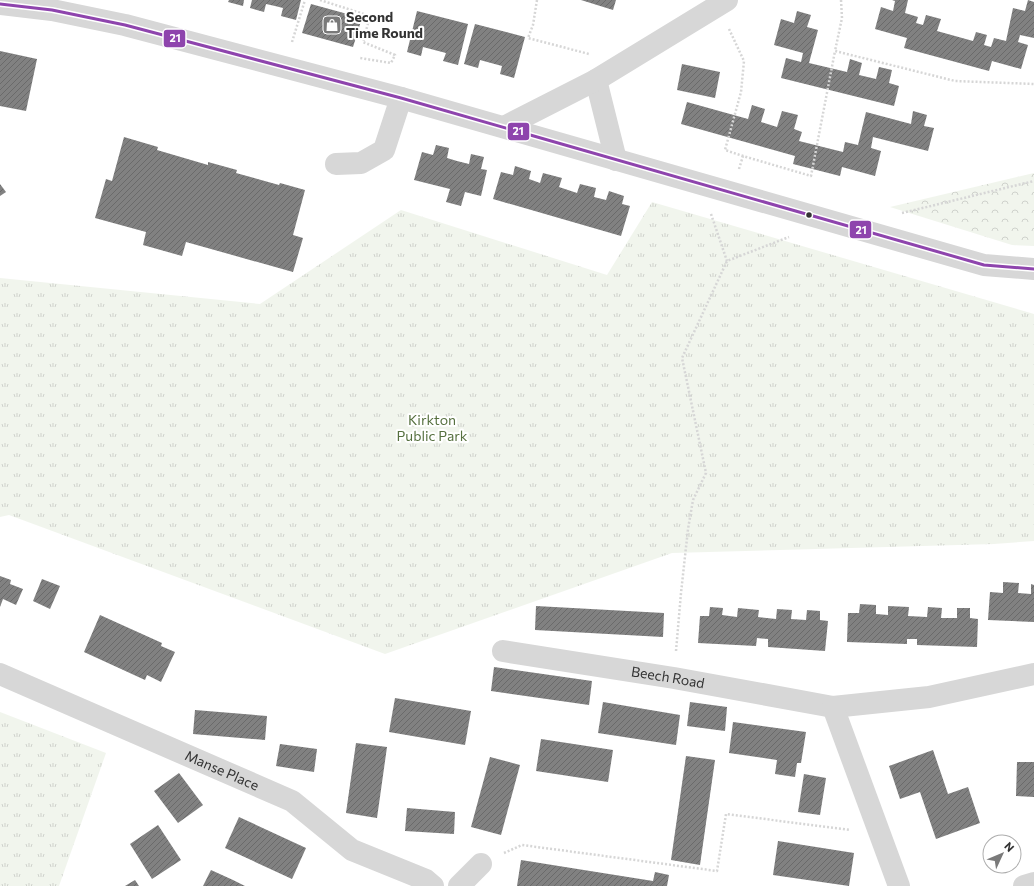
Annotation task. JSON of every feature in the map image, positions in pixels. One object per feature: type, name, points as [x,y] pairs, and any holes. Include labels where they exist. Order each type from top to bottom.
[{"type":"street","points":[[504,127],[596,80],[722,3]]},
{"type":"street","points":[[0,4],[52,10],[125,25],[401,98],[984,265],[1034,269]]},
{"type":"street","points":[[596,80],[616,160]]},
{"type":"street","points":[[336,164],[361,163],[384,150],[401,98]]},
{"type":"street","name":"Beech Road","points":[[503,651],[674,678],[832,707],[929,697],[1034,674]]},
{"type":"street","name":"Manse Place","points":[[0,674],[292,801],[352,850],[426,880],[433,886]]},
{"type":"street","points":[[832,707],[899,886]]},
{"type":"street","points":[[459,886],[481,864]]},
{"type":"street","points":[[1024,886],[1034,883]]},
{"type":"path","points":[[293,40],[305,0]]},
{"type":"path","points":[[320,0],[370,16],[363,42],[395,55],[391,63],[350,56],[339,82]]},
{"type":"path","points":[[537,0],[533,25],[528,38],[625,63]]},
{"type":"path","points":[[722,3],[744,61],[741,92],[725,150],[810,176],[842,18],[841,0]]},
{"type":"path","points":[[835,51],[956,81],[1034,84]]},
{"type":"path","points":[[732,194],[743,156]]},
{"type":"path","points":[[895,215],[1034,182]]},
{"type":"path","points":[[676,641],[688,529],[693,500],[706,473],[682,358],[727,261],[700,184]]},
{"type":"path","points":[[727,261],[794,236]]},
{"type":"path","points":[[481,864],[522,845],[717,871],[726,814],[880,834]]},
{"type":"green space","points":[[1034,173],[1034,246],[1012,245],[890,207]]},
{"type":"green space","name":"Kirkton Public Park","points":[[652,202],[1034,314],[1034,541],[994,544],[672,553],[385,654],[9,515],[0,517],[0,278],[260,304],[401,210],[607,275]]},
{"type":"green space","points":[[0,712],[106,753],[59,886],[0,886]]},
{"type":"building","points":[[229,0],[244,0],[243,6],[228,2]]},
{"type":"building","points":[[252,0],[301,0],[296,20],[281,16],[283,8],[266,4],[264,12],[250,8]]},
{"type":"building","points":[[581,0],[616,0],[613,10]]},
{"type":"building","points":[[892,0],[908,0],[905,13],[918,17],[916,23],[923,25],[926,15],[941,19],[937,31],[973,41],[976,32],[987,35],[984,45],[991,47],[994,38],[1006,41],[1013,8],[1025,11],[1028,0],[1034,2],[1034,38],[1020,35],[1018,42],[1028,45],[1021,69],[992,61],[989,71],[904,48],[907,38],[875,29],[881,7],[893,11],[895,1]]},
{"type":"building","name":"Second Time Round","points":[[311,4],[362,18],[353,47],[302,33]]},
{"type":"building","points":[[417,11],[468,24],[458,65],[443,61],[446,53],[423,47],[421,56],[407,52]]},
{"type":"building","points":[[797,11],[811,15],[807,27],[818,30],[809,63],[847,72],[850,59],[862,63],[859,75],[876,79],[879,67],[892,70],[889,83],[899,86],[894,106],[781,78],[786,58],[801,62],[803,53],[774,45],[781,19],[794,23]]},
{"type":"building","points":[[475,24],[525,37],[514,78],[500,74],[502,66],[480,60],[478,68],[464,64]]},
{"type":"building","points":[[0,51],[37,59],[26,111],[0,106]]},
{"type":"building","points":[[682,64],[720,72],[715,98],[677,90]]},
{"type":"building","points":[[687,102],[748,119],[752,105],[765,109],[761,122],[777,127],[782,111],[798,115],[794,129],[802,132],[799,141],[843,152],[845,142],[858,145],[866,112],[911,124],[913,111],[927,115],[924,126],[934,128],[928,151],[873,137],[871,148],[881,151],[875,176],[842,167],[840,176],[793,164],[795,156],[681,124]]},
{"type":"building","points":[[124,137],[158,147],[157,150],[208,165],[208,162],[237,170],[236,173],[279,185],[280,183],[305,190],[293,235],[303,238],[293,272],[186,242],[182,256],[143,245],[146,232],[95,218],[106,179],[112,181]]},
{"type":"building","points":[[436,145],[449,148],[447,158],[469,164],[471,154],[484,157],[481,169],[487,170],[481,196],[465,192],[461,206],[446,202],[450,189],[414,180],[422,152],[433,155]]},
{"type":"building","points":[[515,166],[531,171],[529,179],[540,183],[543,173],[562,178],[559,187],[577,193],[580,184],[596,188],[594,197],[606,200],[609,191],[624,196],[622,204],[630,206],[621,236],[493,199],[501,172],[513,175]]},
{"type":"building","points":[[0,184],[6,192],[0,196]]},
{"type":"building","points":[[0,576],[11,580],[10,584],[23,589],[16,605],[3,599],[0,607]]},
{"type":"building","points":[[42,579],[60,586],[50,609],[33,601]]},
{"type":"building","points":[[1003,582],[1019,583],[1018,593],[1031,594],[1031,584],[1034,585],[1034,622],[988,620],[990,592],[1003,593]]},
{"type":"building","points":[[860,604],[876,605],[876,614],[888,615],[888,606],[909,607],[908,616],[927,617],[928,607],[942,608],[941,618],[957,618],[957,608],[970,608],[970,618],[978,619],[977,647],[917,645],[917,639],[907,639],[907,644],[847,642],[848,613],[859,613]]},
{"type":"building","points":[[536,606],[664,613],[663,637],[535,630]]},
{"type":"building","points":[[710,607],[723,608],[722,615],[737,617],[738,608],[759,610],[758,617],[776,619],[777,609],[792,610],[791,619],[806,620],[807,610],[820,611],[820,620],[828,621],[825,651],[768,647],[768,639],[757,638],[756,646],[698,643],[700,616],[709,616]]},
{"type":"building","points":[[100,615],[162,643],[161,646],[175,652],[161,682],[147,675],[145,680],[84,652]]},
{"type":"building","points":[[494,667],[592,681],[589,705],[491,691]]},
{"type":"building","points":[[395,698],[471,711],[465,745],[389,732]]},
{"type":"building","points":[[603,702],[680,715],[676,745],[598,733]]},
{"type":"building","points":[[690,702],[727,707],[725,731],[687,726]]},
{"type":"building","points":[[195,710],[267,716],[265,740],[193,734]]},
{"type":"building","points":[[733,722],[806,732],[801,763],[797,763],[795,777],[775,774],[777,760],[729,753]]},
{"type":"building","points":[[541,739],[613,750],[608,782],[536,771]]},
{"type":"building","points":[[356,743],[387,747],[377,818],[346,813]]},
{"type":"building","points":[[280,744],[317,749],[314,772],[276,766]]},
{"type":"building","points":[[933,750],[948,794],[968,787],[980,823],[936,839],[920,792],[900,799],[889,766]]},
{"type":"building","points":[[686,756],[715,760],[700,865],[671,860]]},
{"type":"building","points":[[490,757],[520,765],[501,835],[471,827]]},
{"type":"building","points":[[1017,762],[1034,762],[1034,797],[1016,796]]},
{"type":"building","points":[[179,773],[203,805],[178,823],[154,791]]},
{"type":"building","points":[[804,774],[826,778],[820,815],[798,812]]},
{"type":"building","points":[[407,808],[455,812],[454,834],[405,831]]},
{"type":"building","points":[[239,817],[306,848],[292,879],[225,848]]},
{"type":"building","points":[[158,825],[181,860],[152,879],[130,844]]},
{"type":"building","points":[[778,841],[854,853],[849,886],[773,875]]},
{"type":"building","points":[[521,860],[653,881],[655,872],[669,875],[667,886],[517,886]]},
{"type":"building","points":[[211,870],[233,880],[245,886],[203,886]]},
{"type":"building","points":[[135,880],[139,886],[125,886]]},
{"type":"transit line","name":"21","points":[[0,4],[52,10],[125,25],[401,98],[984,265],[1034,269]]},
{"type":"place","name":"Second Time Round","points":[[332,25]]}]
